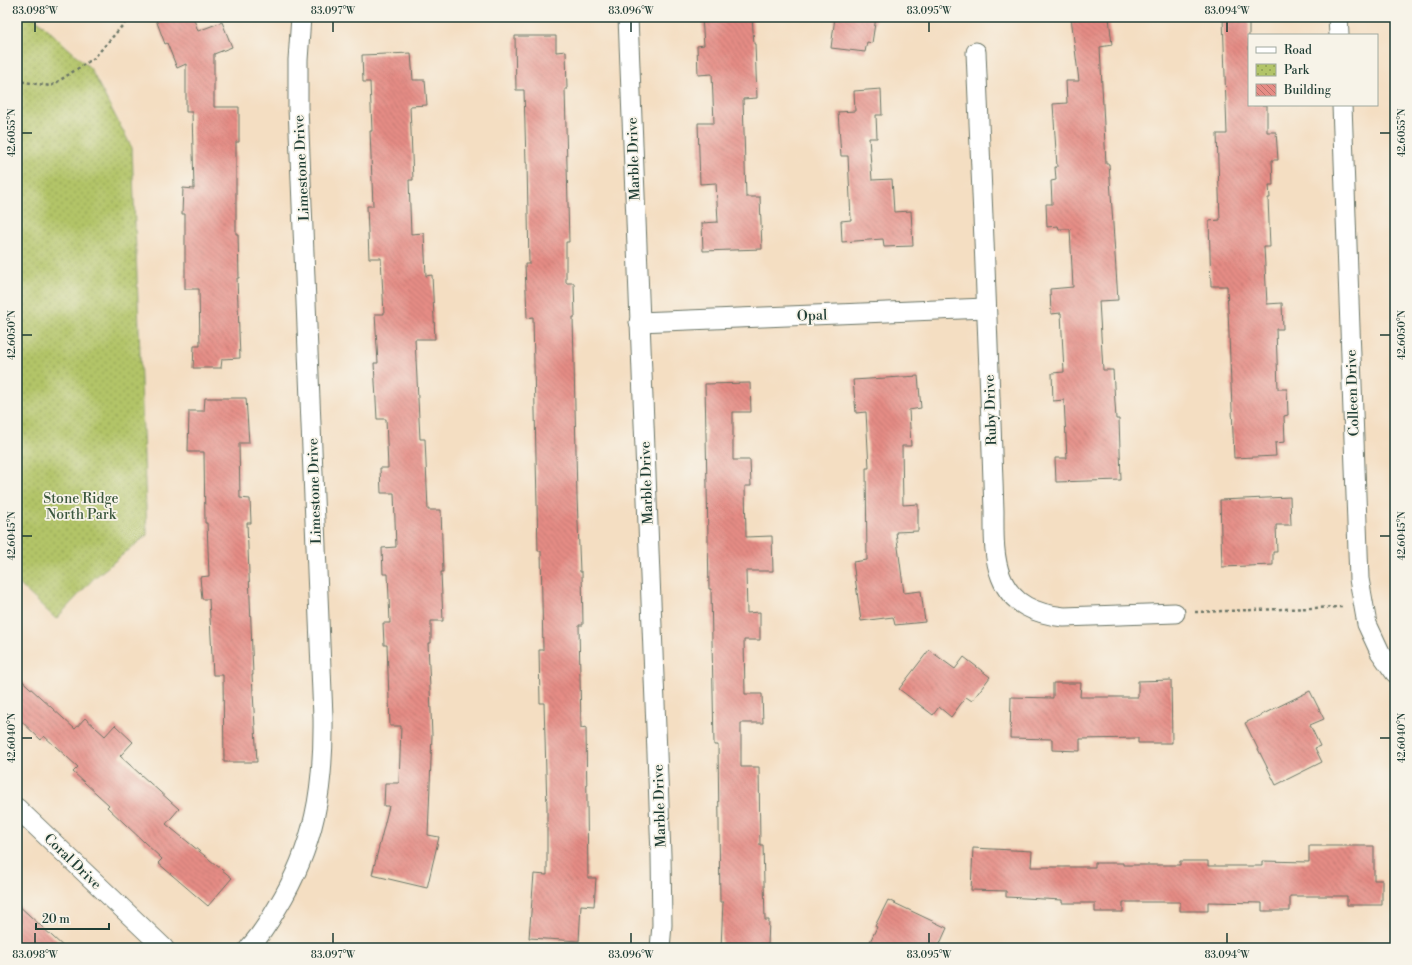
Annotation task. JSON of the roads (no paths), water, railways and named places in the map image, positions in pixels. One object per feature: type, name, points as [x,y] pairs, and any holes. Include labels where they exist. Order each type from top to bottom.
[{"type":"street","name":"Limestone Drive","points":[[249,948],[272,918],[301,863],[312,828],[322,770],[323,717],[298,107],[298,60],[301,17]]},
{"type":"street","name":"Marble Drive","points":[[628,17],[661,855],[662,925],[660,948]]},
{"type":"street","points":[[1338,17],[1339,34]]},
{"type":"street","name":"Ruby Drive","points":[[976,52],[996,555],[1000,577],[1009,594],[1020,603],[1032,610],[1047,615],[1064,616],[1175,613]]},
{"type":"street","name":"Colleen Drive","points":[[1342,106],[1359,579],[1367,624],[1380,652],[1395,673]]},
{"type":"street","name":"Opal","points":[[639,322],[986,308]]},
{"type":"street","name":"Coral Drive","points":[[17,808],[164,948]]},
{"type":"park label","name":"Stone Ridge North Park","points":[[81,506]]}]
